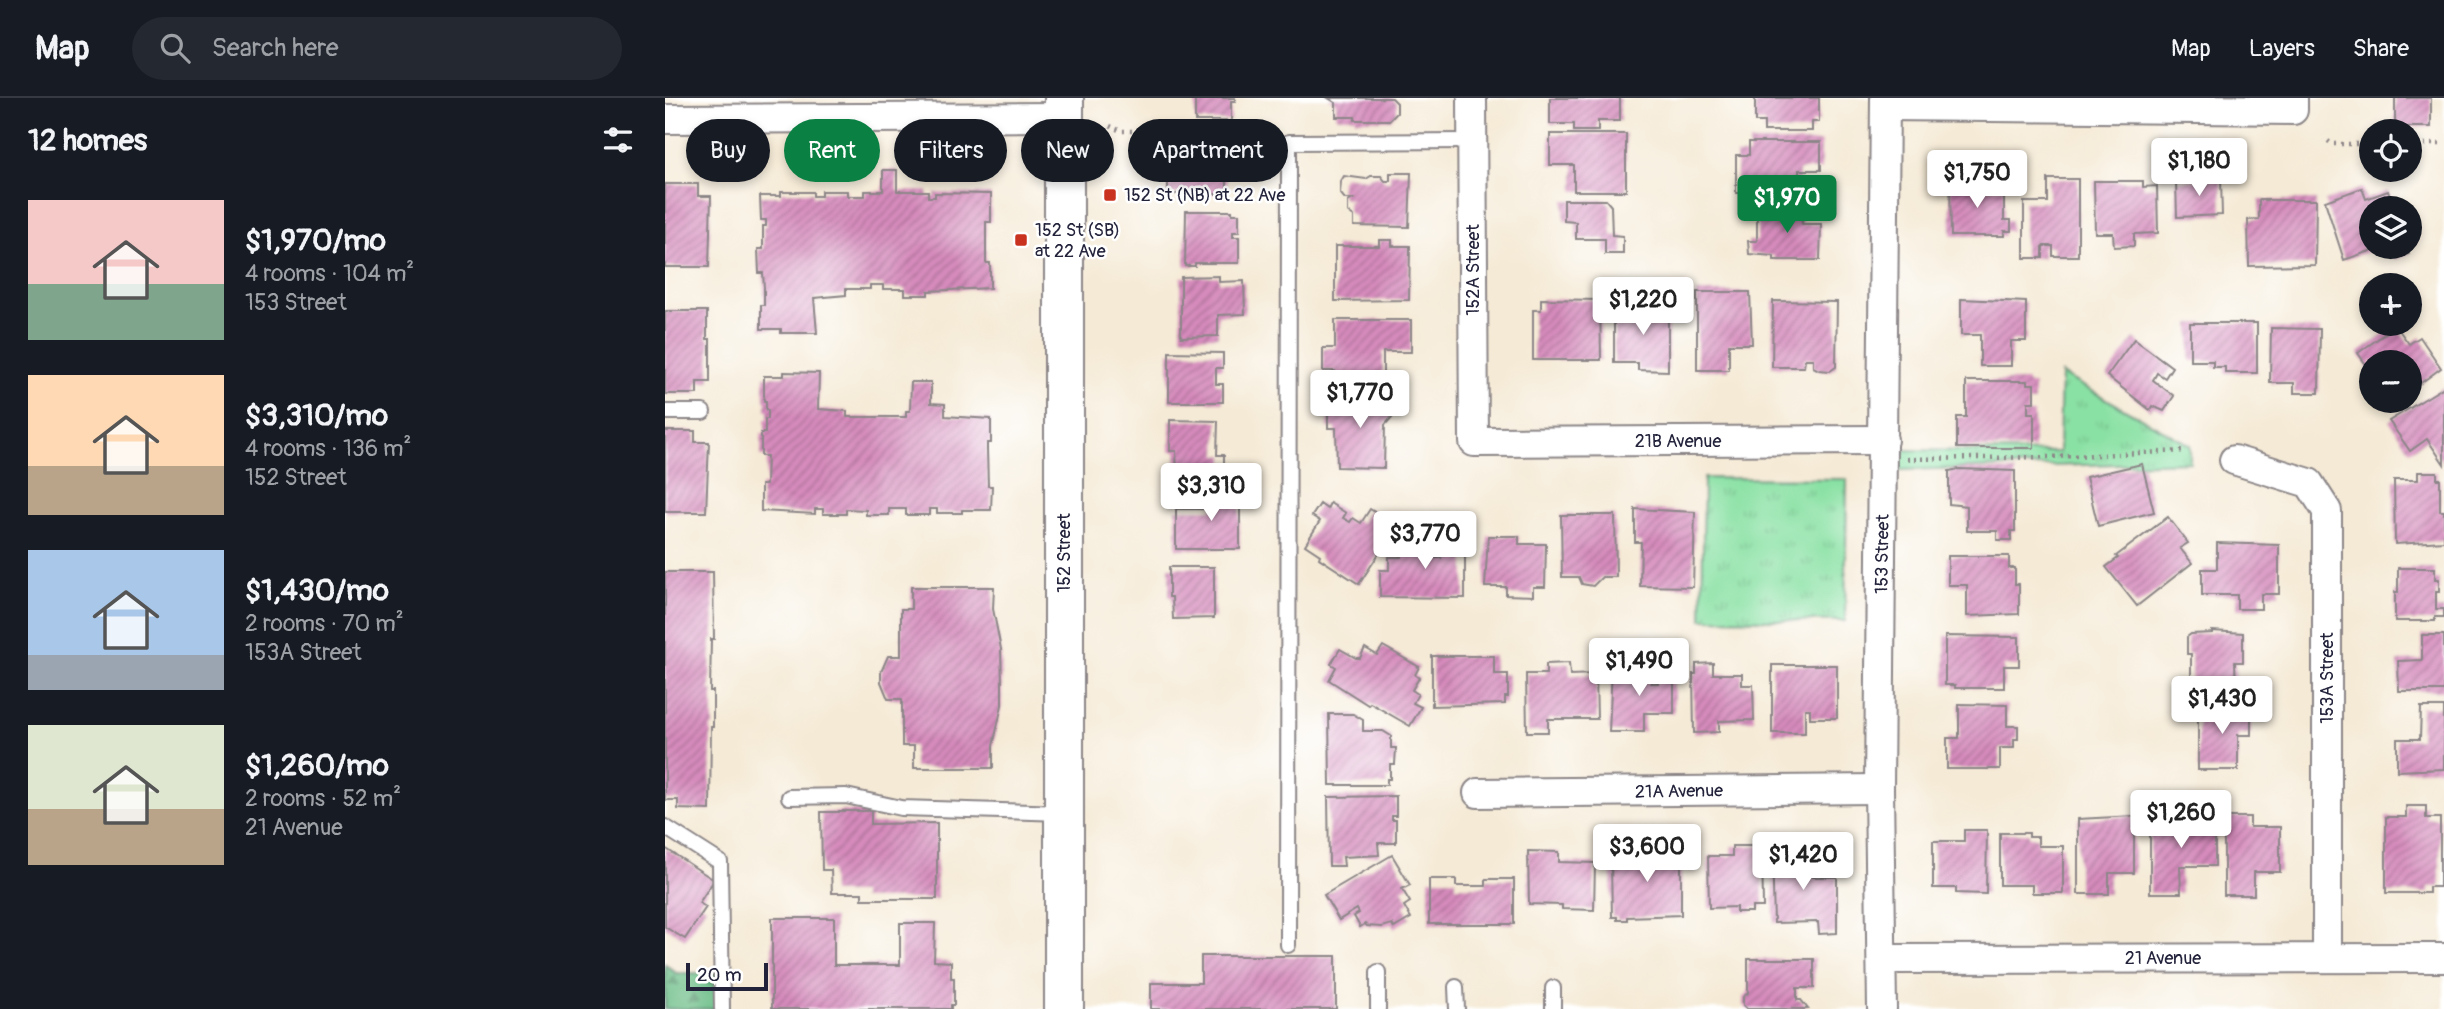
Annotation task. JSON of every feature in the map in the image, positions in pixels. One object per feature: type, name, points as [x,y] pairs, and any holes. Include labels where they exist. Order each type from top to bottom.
[{"type":"main road","name":"152 Street","points":[[1064,108],[1065,1009]]},
{"type":"street","name":"152A Street","points":[[1472,98],[1474,442]]},
{"type":"street","points":[[1885,102],[2293,104]]},
{"type":"street","name":"153 Street","points":[[1882,1009],[1879,789],[1892,450],[1885,102]]},
{"type":"street","points":[[665,119],[1064,108]]},
{"type":"street","name":"21B Avenue","points":[[1474,442],[1892,450]]},
{"type":"street","name":"153A Street","points":[[2234,460],[2309,483],[2327,511],[2327,958]]},
{"type":"street","name":"21A Avenue","points":[[1478,793],[1879,789]]},
{"type":"street","name":"21 Avenue","points":[[1882,959],[2444,958]]},
{"type":"lane","points":[[1288,945],[1289,142],[1472,141]]},
{"type":"lane","points":[[665,412],[703,412]]},
{"type":"lane","points":[[789,797],[846,796],[901,808],[1065,813]]},
{"type":"lane","points":[[665,828],[720,862],[722,1009]]},
{"type":"lane","points":[[1378,972],[1378,1009]]},
{"type":"lane","points":[[1456,987],[1457,1009]]},
{"type":"lane","points":[[1553,988],[1553,1009]]},
{"type":"path","points":[[1114,128],[1121,131],[1272,132],[1289,142]]},
{"type":"path","points":[[2328,141],[2332,144],[2359,144]]},
{"type":"path","points":[[2422,144],[2444,144]]},
{"type":"path","points":[[1892,450],[2051,457],[2185,451]]},
{"type":"green space","points":[[2061,374],[2190,445],[2190,462],[1900,470],[1900,450],[2059,452]]},
{"type":"green space","points":[[1704,478],[1847,479],[1845,621],[1702,619]]},
{"type":"green space","points":[[665,964],[676,973],[716,973],[716,1009],[665,1009]]},
{"type":"building","points":[[1195,98],[1235,98],[1235,101],[1231,101],[1231,119],[1195,119]]},
{"type":"building","points":[[1328,98],[1392,98],[1397,103],[1397,113],[1390,120],[1336,117],[1336,103]]},
{"type":"building","points":[[1550,98],[1620,98],[1620,121],[1598,121],[1598,131],[1574,131],[1574,124],[1550,124]]},
{"type":"building","points":[[1755,98],[1819,98],[1819,122],[1812,122],[1812,131],[1764,131],[1764,122],[1755,122]]},
{"type":"building","points":[[2395,98],[2431,98],[2431,127],[2422,127],[2422,119],[2395,119]]},
{"type":"building","points":[[1550,134],[1626,134],[1626,191],[1574,191],[1574,165],[1550,165]]},
{"type":"building","points":[[1749,142],[1821,142],[1821,170],[1799,170],[1799,192],[1736,193],[1736,155],[1749,155]]},
{"type":"building","points":[[883,170],[894,170],[897,191],[928,191],[928,197],[935,197],[935,193],[991,194],[991,222],[986,222],[986,263],[990,263],[990,288],[928,291],[928,295],[905,295],[905,289],[883,289],[883,285],[870,285],[870,289],[846,289],[846,295],[814,298],[817,333],[781,333],[781,329],[761,329],[764,288],[763,273],[759,273],[758,249],[763,249],[763,226],[766,226],[766,220],[761,220],[760,196],[781,196],[781,192],[813,192],[813,196],[821,196],[821,191],[847,191],[847,196],[865,196],[865,191],[883,191]]},
{"type":"building","points":[[1390,173],[1411,173],[1409,227],[1354,226],[1354,216],[1348,212],[1348,202],[1353,199],[1345,199],[1340,193],[1344,176],[1366,179],[1381,176],[1385,181],[1390,181]]},
{"type":"building","points":[[1950,179],[1979,179],[1979,188],[2004,188],[2004,220],[2011,220],[2011,231],[2004,231],[2004,236],[1951,236]]},
{"type":"building","points":[[2048,179],[2078,179],[2078,256],[2053,256],[2053,246],[2043,246],[2043,258],[2024,258],[2024,202],[2048,202]]},
{"type":"building","points":[[2221,179],[2222,215],[2177,217],[2176,181]]},
{"type":"building","points":[[2094,181],[2143,181],[2143,187],[2157,186],[2158,233],[2134,234],[2134,246],[2114,247],[2113,233],[2095,233]]},
{"type":"building","points":[[1168,182],[1227,182],[1227,194],[1168,194]]},
{"type":"building","points":[[665,184],[698,184],[698,196],[711,196],[709,267],[665,267]]},
{"type":"building","points":[[2362,188],[2365,196],[2359,196],[2359,255],[2344,260],[2325,201]]},
{"type":"building","points":[[2388,191],[2390,196],[2374,196]]},
{"type":"building","points":[[1564,200],[1606,200],[1611,206],[1612,235],[1623,236],[1623,254],[1605,254],[1605,239],[1576,239],[1576,222],[1564,221]]},
{"type":"building","points":[[2259,200],[2316,200],[2315,265],[2249,266],[2248,220],[2259,219]]},
{"type":"building","points":[[1771,203],[1801,203],[1802,224],[1821,224],[1820,260],[1774,260],[1774,256],[1749,254],[1748,241],[1757,241],[1757,217],[1771,217]]},
{"type":"building","points":[[1186,211],[1232,211],[1232,214],[1239,214],[1239,232],[1233,232],[1233,237],[1239,237],[1239,263],[1195,263],[1195,266],[1185,266]]},
{"type":"building","points":[[1379,240],[1392,240],[1392,246],[1410,246],[1409,300],[1335,301],[1335,246],[1379,246]]},
{"type":"building","points":[[1219,276],[1219,282],[1244,281],[1245,314],[1218,315],[1218,336],[1181,337],[1181,277]]},
{"type":"building","points":[[1697,292],[1750,292],[1752,344],[1729,344],[1729,370],[1697,370]]},
{"type":"building","points":[[1541,299],[1600,300],[1601,360],[1533,360],[1533,310],[1541,310]]},
{"type":"building","points":[[1961,299],[2026,302],[2026,341],[2011,341],[2011,366],[1980,366],[1980,335],[1961,335]]},
{"type":"building","points":[[1773,301],[1837,302],[1836,367],[1830,371],[1819,370],[1813,367],[1813,359],[1805,359],[1804,367],[1772,367]]},
{"type":"building","points":[[1637,303],[1668,303],[1668,371],[1638,370],[1638,363],[1614,363],[1614,312],[1637,312]]},
{"type":"building","points":[[665,311],[707,311],[710,382],[697,382],[697,394],[665,394]]},
{"type":"building","points":[[1335,320],[1411,320],[1411,352],[1383,352],[1383,384],[1351,384],[1351,392],[1337,392],[1335,371],[1323,371],[1323,348],[1335,348]]},
{"type":"building","points":[[2190,323],[2257,323],[2257,373],[2225,373],[2225,367],[2213,367],[2213,361],[2190,361]]},
{"type":"building","points":[[2271,328],[2320,329],[2319,393],[2294,393],[2294,383],[2270,383]]},
{"type":"building","points":[[2382,336],[2403,336],[2409,344],[2420,337],[2441,368],[2422,382],[2422,350],[2362,350]]},
{"type":"building","points":[[2134,339],[2172,367],[2165,378],[2157,373],[2153,380],[2174,396],[2164,411],[2152,406],[2150,410],[2107,376]]},
{"type":"building","points":[[1169,352],[1223,353],[1223,368],[1216,368],[1216,384],[1223,384],[1223,402],[1169,402]]},
{"type":"building","points":[[784,372],[819,373],[818,409],[847,411],[847,417],[906,417],[906,411],[910,411],[911,382],[931,382],[931,403],[945,404],[945,416],[991,419],[991,443],[987,443],[987,449],[988,486],[992,486],[991,510],[937,513],[937,509],[929,509],[929,515],[906,515],[906,509],[889,509],[889,515],[866,515],[866,510],[846,509],[846,514],[823,514],[823,509],[815,509],[815,514],[761,511],[761,485],[766,485],[767,456],[761,456],[761,433],[765,433],[765,419],[768,419],[764,401],[764,376],[784,376]]},
{"type":"building","points":[[1966,381],[2027,381],[2027,384],[2034,384],[2034,402],[2028,402],[2028,413],[2034,413],[2034,448],[1957,448],[1957,417],[1966,417]]},
{"type":"building","points":[[2444,387],[2444,464],[2427,439],[2410,451],[2389,421],[2402,413],[2422,413],[2422,401]]},
{"type":"building","points":[[1386,396],[1392,406],[1392,417],[1385,425],[1384,468],[1337,467],[1336,428],[1328,428],[1328,397]]},
{"type":"building","points":[[1170,420],[1218,421],[1217,455],[1224,455],[1224,469],[1177,471],[1176,451],[1170,451]]},
{"type":"building","points":[[665,431],[695,431],[695,442],[709,442],[706,512],[665,512]]},
{"type":"building","points":[[2142,464],[2154,512],[2098,526],[2086,477]]},
{"type":"building","points":[[1949,471],[2015,471],[2015,531],[2011,531],[2011,540],[1997,540],[1997,531],[1967,531],[1967,506],[1949,504]]},
{"type":"building","points":[[2418,472],[2437,472],[2437,479],[2440,479],[2444,541],[2395,544],[2394,480],[2418,480]]},
{"type":"building","points":[[1219,483],[1235,483],[1235,496],[1240,496],[1240,549],[1176,549],[1176,509],[1213,509],[1213,496],[1219,496]]},
{"type":"building","points":[[1330,503],[1346,513],[1343,518],[1350,522],[1353,518],[1361,523],[1370,509],[1397,526],[1359,584],[1319,558],[1320,555],[1305,545],[1320,521],[1312,516],[1320,504],[1327,509]]},
{"type":"building","points":[[1635,509],[1695,512],[1693,587],[1640,586],[1641,542],[1635,542]]},
{"type":"building","points":[[1561,515],[1615,515],[1616,577],[1602,577],[1593,586],[1582,584],[1579,577],[1562,577]]},
{"type":"building","points":[[2168,517],[2188,543],[2180,548],[2192,563],[2137,606],[2106,567],[2118,558],[2116,556]]},
{"type":"building","points":[[1401,536],[1432,536],[1432,558],[1441,558],[1441,543],[1465,543],[1465,598],[1380,597],[1380,570],[1389,570],[1389,557],[1401,557]]},
{"type":"building","points":[[1488,536],[1519,536],[1519,544],[1546,544],[1545,587],[1533,587],[1533,596],[1506,595],[1506,587],[1485,587]]},
{"type":"building","points":[[2217,543],[2279,545],[2279,594],[2261,594],[2261,609],[2237,609],[2237,595],[2202,595],[2202,569],[2217,569]]},
{"type":"building","points":[[1948,556],[2009,556],[2009,568],[2015,568],[2015,584],[2019,584],[2019,614],[1967,616],[1967,585],[1948,585]]},
{"type":"building","points":[[1169,567],[1214,567],[1214,618],[1173,619],[1172,597],[1169,597]]},
{"type":"building","points":[[2398,568],[2435,568],[2435,579],[2439,579],[2436,609],[2444,609],[2444,617],[2435,617],[2435,621],[2395,621]]},
{"type":"building","points":[[665,572],[713,572],[710,810],[678,809],[678,800],[665,800]]},
{"type":"building","points":[[911,587],[994,587],[993,609],[1001,649],[1002,705],[993,746],[993,768],[914,768],[914,746],[902,746],[902,699],[888,699],[881,682],[881,672],[888,656],[901,656],[901,609],[911,609]]},
{"type":"building","points":[[2212,631],[2243,633],[2243,662],[2235,662],[2236,690],[2191,690],[2191,654],[2187,654],[2187,637]]},
{"type":"building","points":[[2422,635],[2444,635],[2444,691],[2399,691],[2398,661],[2422,660]]},
{"type":"building","points":[[1945,636],[2019,637],[2019,666],[2004,666],[2004,688],[1955,688],[1955,685],[1945,685]]},
{"type":"building","points":[[1383,646],[1419,667],[1415,675],[1419,678],[1412,690],[1418,694],[1413,703],[1421,707],[1410,726],[1370,703],[1368,705],[1329,680],[1336,667],[1331,664],[1340,649],[1360,658],[1365,648],[1377,655]]},
{"type":"building","points":[[1432,656],[1494,656],[1494,674],[1508,674],[1508,697],[1505,697],[1505,704],[1432,706]]},
{"type":"building","points":[[1569,663],[1570,675],[1596,674],[1597,719],[1548,719],[1548,732],[1527,732],[1526,674],[1546,674],[1546,664]]},
{"type":"building","points":[[1713,663],[1713,674],[1742,674],[1742,685],[1753,685],[1754,720],[1719,721],[1719,732],[1694,733],[1693,674],[1696,674],[1696,664]]},
{"type":"building","points":[[1772,665],[1837,665],[1837,718],[1810,718],[1810,709],[1805,709],[1805,733],[1772,733]]},
{"type":"building","points":[[1612,669],[1651,669],[1651,683],[1658,683],[1657,670],[1672,670],[1674,713],[1644,713],[1644,732],[1609,732]]},
{"type":"building","points":[[1959,704],[2007,705],[2007,726],[2018,726],[2018,739],[2014,739],[2014,748],[2000,748],[2000,769],[1947,769],[1947,738],[1959,738]]},
{"type":"building","points":[[2251,705],[2251,735],[2238,735],[2238,770],[2198,770],[2198,707]]},
{"type":"building","points":[[2421,707],[2444,707],[2444,769],[2397,771],[2397,739],[2420,739]]},
{"type":"building","points":[[1329,714],[1353,714],[1363,720],[1363,731],[1383,731],[1391,736],[1391,748],[1396,748],[1395,764],[1390,764],[1390,779],[1387,779],[1387,785],[1330,785]]},
{"type":"building","points":[[1396,796],[1396,816],[1392,816],[1392,820],[1396,820],[1396,843],[1378,843],[1379,855],[1343,857],[1344,866],[1329,866],[1328,797]]},
{"type":"building","points":[[2406,806],[2426,806],[2426,818],[2440,818],[2440,887],[2429,887],[2429,893],[2386,893],[2386,817],[2406,817]]},
{"type":"building","points":[[871,811],[871,824],[937,823],[937,899],[862,899],[862,893],[832,893],[831,870],[822,870],[821,812]]},
{"type":"building","points":[[2186,812],[2215,812],[2215,866],[2180,866],[2181,893],[2150,893],[2150,826],[2186,826]]},
{"type":"building","points":[[2134,816],[2134,873],[2109,873],[2109,894],[2078,894],[2078,819]]},
{"type":"building","points":[[2224,817],[2250,817],[2250,827],[2280,827],[2280,872],[2254,872],[2254,895],[2224,895]]},
{"type":"building","points":[[1964,830],[1987,830],[1986,894],[1956,893],[1956,888],[1933,888],[1933,841],[1964,841]]},
{"type":"building","points":[[2000,833],[2029,833],[2029,837],[2038,837],[2038,846],[2063,846],[2063,893],[2032,893],[2032,885],[2000,885]]},
{"type":"building","points":[[1732,846],[1762,846],[1763,907],[1752,907],[1752,912],[1736,912],[1736,907],[1709,908],[1708,856],[1732,856]]},
{"type":"building","points":[[665,848],[714,880],[699,903],[706,907],[685,939],[665,927]]},
{"type":"building","points":[[1650,848],[1681,848],[1681,915],[1627,917],[1627,920],[1617,920],[1617,917],[1612,917],[1611,862],[1614,862],[1614,854],[1650,854]]},
{"type":"building","points":[[1772,849],[1805,849],[1806,852],[1812,852],[1812,877],[1837,877],[1837,933],[1819,934],[1818,922],[1774,923]]},
{"type":"building","points":[[1528,851],[1559,852],[1559,862],[1595,863],[1594,910],[1529,904]]},
{"type":"building","points":[[1392,855],[1410,885],[1402,889],[1410,902],[1404,906],[1411,918],[1394,928],[1392,924],[1382,927],[1365,924],[1360,927],[1354,916],[1359,913],[1357,909],[1339,920],[1324,895]]},
{"type":"building","points":[[1429,879],[1456,879],[1456,886],[1486,886],[1486,879],[1514,879],[1514,924],[1429,924]]},
{"type":"building","points":[[772,918],[834,918],[834,965],[900,965],[900,923],[935,923],[934,961],[951,962],[954,1005],[951,1005],[951,1009],[772,1009]]},
{"type":"building","points":[[1201,956],[1336,956],[1336,1009],[1151,1009],[1151,983],[1201,983]]},
{"type":"building","points":[[1748,959],[1814,959],[1814,988],[1797,988],[1797,1000],[1801,1000],[1808,1009],[1747,1009],[1743,1005],[1743,997],[1748,993]]},
{"type":"place","name":"152 St (NB) at 22 Ave","points":[[1110,195]]},
{"type":"place","name":"152 St (SB) at 22 Ave","points":[[1021,240]]}]
